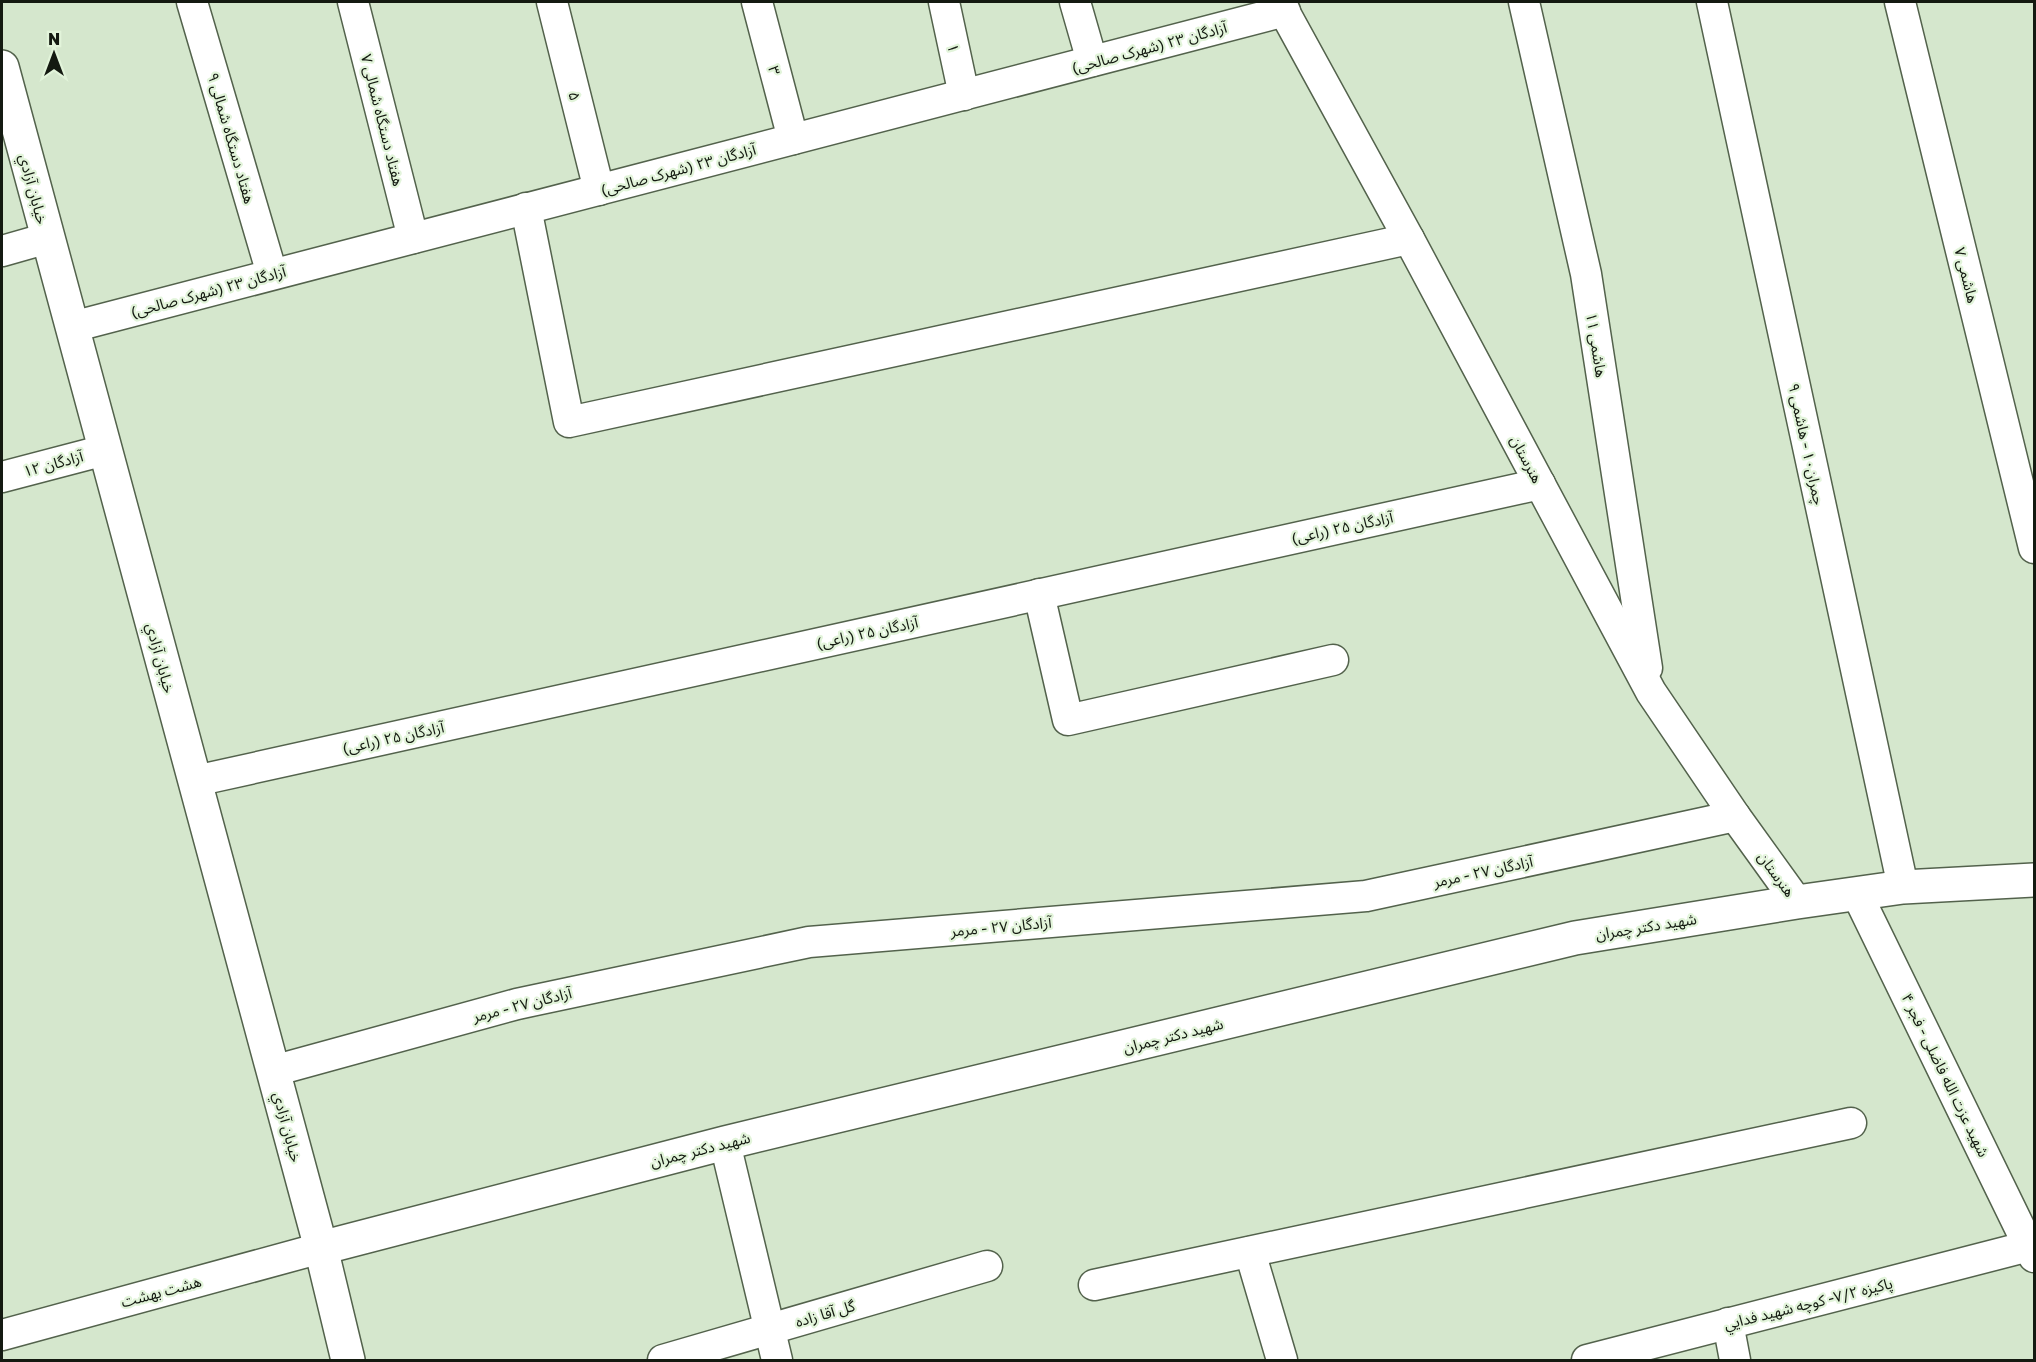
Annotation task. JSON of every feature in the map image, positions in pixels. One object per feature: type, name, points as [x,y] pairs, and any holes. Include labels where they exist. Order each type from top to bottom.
[{"type":"street","name":"هفتاد دستگاه شمالی ۹","points":[[192,2],[272,274]]},
{"type":"street","name":"هفتاد دستگاه شمالی ۷","points":[[353,2],[413,238]]},
{"type":"street","name":"۵","points":[[552,2],[598,189]]},
{"type":"street","name":"۳","points":[[756,2],[793,139]]},
{"type":"street","name":"۱","points":[[944,2],[964,95]]},
{"type":"street","points":[[1075,2],[1092,61]]},
{"type":"street","name":"هاشمی ۱۱","points":[[1524,2],[1586,274],[1651,692]]},
{"type":"street","name":"چمران۱۰ - هاشمی ۹","points":[[1712,2],[1903,887]]},
{"type":"street","name":"هاشمی ۷","points":[[1900,2],[2034,548]]},
{"type":"street","name":"آزادگان ۲۳ (شهرک صالحی)","points":[[72,327],[964,95],[1282,6]]},
{"type":"street","name":"هنرستان","points":[[1282,6],[1651,692],[1735,816],[1797,902]]},
{"type":"street","name":"خيابان آزادي","points":[[2,67],[321,1248],[348,1360]]},
{"type":"street","points":[[526,208],[569,422],[1409,239]]},
{"type":"street","points":[[2,251],[48,238]]},
{"type":"street","name":"آزادگان ۱۲","points":[[2,477],[105,450]]},
{"type":"street","name":"آزادگان ۲۵ (راعی)","points":[[195,781],[1540,484]]},
{"type":"street","points":[[1039,594],[1068,720],[1333,660]]},
{"type":"street","name":"آزادگان ۲۷ - مرمر","points":[[273,1071],[518,1004],[809,942],[1366,896],[1735,816]]},
{"type":"street","name":"شهید دکتر چمران","points":[[321,1248],[725,1143],[1575,938],[1903,887],[2034,880]]},
{"type":"street","name":"شهید عزت الله فاضلی - فجر ۴","points":[[1857,894],[2032,1251]]},
{"type":"street","points":[[1094,1285],[1851,1123]]},
{"type":"street","points":[[725,1143],[777,1360]]},
{"type":"street","name":"هشت بهشت","points":[[2,1335],[321,1248]]},
{"type":"street","name":"پاکیزه ۷/۲- كوچه شهيد فدايي","points":[[1587,1360],[1728,1323],[2032,1251]]},
{"type":"street","points":[[1250,1252],[1281,1360]]},
{"type":"street","name":"گل آقا زاده","points":[[663,1360],[987,1266]]},
{"type":"street","points":[[1728,1323],[1735,1360]]}]
